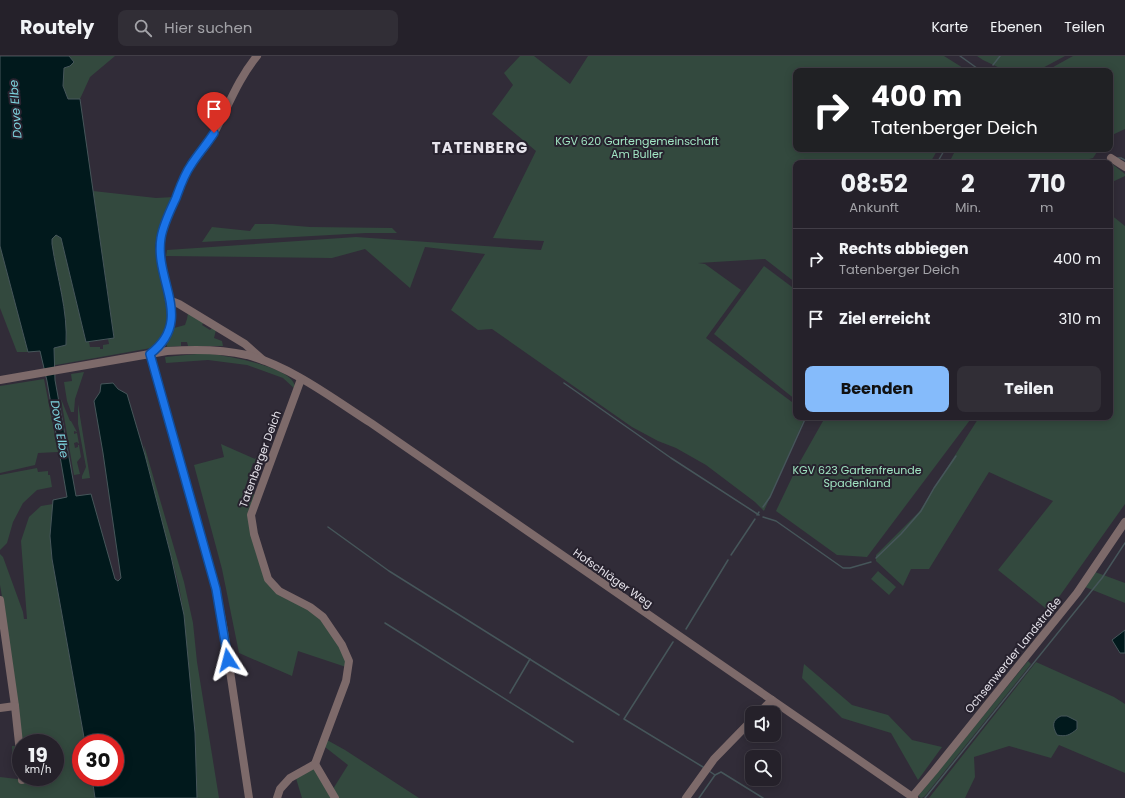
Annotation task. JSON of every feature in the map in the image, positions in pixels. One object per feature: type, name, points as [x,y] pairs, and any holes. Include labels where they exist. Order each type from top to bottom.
[{"type":"street","points":[[150,354],[161,346],[169,332],[172,317],[161,248],[161,238],[164,227],[188,170],[214,133],[232,96],[257,56]]},
{"type":"street","points":[[1111,158],[1125,167]]},
{"type":"street","points":[[169,300],[179,304],[245,344],[265,362]]},
{"type":"street","points":[[0,380],[167,351],[209,350],[247,356],[265,362]]},
{"type":"street","points":[[150,354],[216,589],[224,631],[249,798]]},
{"type":"street","name":"Hofschläger Weg","points":[[265,362],[301,379],[377,428],[913,797]]},
{"type":"street","name":"Tatenberger Deich","points":[[301,379],[251,515],[254,534],[268,579],[279,591],[310,607],[323,618],[342,645],[349,661],[346,681],[315,764]]},
{"type":"street","name":"Ochsenwerder Landstraße","points":[[913,797],[1077,593],[1125,522]]},
{"type":"street","points":[[0,600],[18,734]]},
{"type":"street","points":[[766,706],[772,700]]},
{"type":"street","points":[[0,708],[15,706]]},
{"type":"street","points":[[686,798],[714,759],[745,727]]},
{"type":"street","points":[[277,798],[280,789],[290,778],[315,764],[335,798]]},
{"type":"green space","points":[[69,56],[115,56],[90,77],[80,99],[68,99],[63,86],[64,68],[70,66],[74,62]]},
{"type":"green space","name":"KGV 620 Gartengemeinschaft Am Buller","points":[[520,56],[534,56],[570,84],[588,56],[944,56],[963,68],[793,68],[793,152],[936,152],[932,160],[793,160],[793,281],[765,259],[698,263],[705,264],[741,290],[706,338],[793,403],[793,420],[804,420],[764,511],[755,502],[706,465],[676,448],[658,441],[632,427],[492,329],[478,330],[451,310],[485,254],[425,247],[410,288],[365,249],[332,258],[166,256],[167,250],[356,237],[541,250],[544,241],[493,238],[536,151],[492,114],[513,85],[504,73]]},
{"type":"green space","points":[[977,56],[1065,56],[1043,68],[1000,68]]},
{"type":"green space","points":[[1073,56],[1125,56],[1125,129],[1113,135],[1113,68],[1051,68]]},
{"type":"green space","points":[[954,152],[1097,152],[1093,158],[1085,160],[950,160]]},
{"type":"green space","points":[[1113,165],[1125,174],[1125,176],[1113,182]]},
{"type":"green space","points":[[93,191],[156,198],[174,197],[155,246],[164,289],[167,326],[160,340],[151,348],[54,365],[54,348],[66,345],[64,307],[52,244],[52,239],[56,235],[61,238],[86,342],[89,342],[90,347],[100,347],[100,349],[103,349],[103,345],[109,344],[108,339],[114,337]]},
{"type":"green space","points":[[1113,216],[1125,226],[1125,504],[1049,611],[998,570],[1053,501],[989,472],[929,569],[911,569],[903,586],[876,561],[876,555],[919,512],[977,420],[1113,420]]},
{"type":"green space","points":[[255,224],[310,227],[392,228],[397,233],[366,233],[202,242],[212,227],[250,231]]},
{"type":"green space","points":[[0,246],[28,352],[17,352],[0,308]]},
{"type":"green space","points":[[764,266],[793,288],[793,398],[714,334]]},
{"type":"green space","points":[[188,313],[204,322],[202,325],[210,330],[212,328],[216,330],[214,338],[222,341],[223,346],[188,346],[187,342],[181,342],[181,346],[167,347],[167,342],[174,328],[185,325]]},
{"type":"green space","points":[[207,353],[273,368],[285,374],[293,381],[295,389],[283,378],[247,365],[208,360],[166,363],[165,357]]},
{"type":"green space","points":[[84,372],[75,399],[74,412],[71,412],[67,401],[64,382],[72,381],[71,374]]},
{"type":"green space","points":[[44,379],[58,452],[38,453],[35,465],[0,473],[0,386]]},
{"type":"green space","points":[[61,399],[70,421],[77,432],[74,431],[74,434],[77,433],[79,444],[77,442],[74,443],[75,448],[79,445],[81,457],[77,462],[80,474],[74,475]]},
{"type":"green space","points":[[78,404],[90,478],[82,479],[86,467],[78,424]]},
{"type":"green space","name":"KGV 623 Gartenfreunde Spadenland","points":[[822,420],[970,420],[867,557],[837,555],[776,511],[797,467],[823,421]]},
{"type":"green space","points":[[221,444],[255,459],[266,447],[259,464],[253,463],[244,491],[256,495],[249,514],[265,579],[317,615],[330,631],[339,646],[347,663],[346,667],[298,651],[292,676],[239,653],[222,569],[194,465],[224,457]]},
{"type":"green space","points":[[144,445],[184,582],[193,623],[197,662],[219,798],[197,798],[195,733],[184,615],[179,586],[145,455]]},
{"type":"green space","points":[[37,468],[38,472],[48,471],[52,487],[37,490],[23,503],[13,522],[7,543],[0,550],[0,475]]},
{"type":"green space","points":[[53,504],[50,536],[52,559],[83,734],[72,734],[72,786],[93,786],[95,798],[0,798],[0,777],[12,778],[12,786],[64,786],[64,734],[21,734],[0,585],[0,554],[3,557],[23,612],[24,619],[27,619],[21,541],[29,517],[41,506]]},
{"type":"green space","points":[[878,571],[896,587],[889,595],[871,579]]},
{"type":"green space","points":[[1095,572],[1125,583],[1125,603],[1085,587]]},
{"type":"green space","points":[[1028,661],[1031,664],[924,797],[921,798],[918,796]]},
{"type":"green space","points":[[1036,662],[1114,697],[1125,704],[1125,773],[1059,745],[1051,758],[1009,746],[974,757],[975,777],[965,798],[929,798]]},
{"type":"green space","points":[[804,664],[852,705],[888,715],[912,740],[942,747],[918,780],[891,733],[842,718],[802,678]]},
{"type":"green space","points":[[327,740],[419,798],[302,798],[295,775],[312,761],[333,789],[348,765],[325,747]]},
{"type":"water","name":"Dove Elbe","points":[[0,56],[69,56],[74,62],[70,66],[64,68],[63,86],[68,99],[80,99],[114,338],[86,342],[61,238],[56,235],[52,239],[52,244],[64,307],[66,345],[54,348],[55,380],[76,496],[91,494],[115,579],[118,581],[121,578],[94,401],[100,392],[101,384],[113,383],[118,389],[127,394],[145,455],[171,556],[184,615],[195,733],[197,798],[95,798],[93,786],[124,786],[124,734],[83,734],[52,559],[50,536],[53,500],[67,497],[47,381],[40,351],[28,352],[0,246]]},
{"type":"water","points":[[1125,630],[1125,653],[1120,653],[1112,640]]},
{"type":"water","points":[[1061,716],[1067,716],[1077,721],[1077,729],[1068,735],[1057,735],[1054,729],[1054,721]]},
{"type":"waterway","points":[[960,56],[977,68]]},
{"type":"waterway","points":[[993,65],[1000,56]]},
{"type":"waterway","points":[[939,160],[943,152]]},
{"type":"waterway","points":[[1118,158],[1125,160]]},
{"type":"waterway","points":[[564,383],[671,458],[759,515]]},
{"type":"waterway","points":[[763,507],[770,497],[805,420]]},
{"type":"waterway","points":[[876,558],[901,534],[921,511],[934,488],[956,456]]},
{"type":"waterway","points":[[763,517],[776,521],[843,568],[850,568],[871,562]]},
{"type":"waterway","points":[[731,555],[755,519]]},
{"type":"waterway","points":[[328,527],[389,571],[619,715]]},
{"type":"waterway","points":[[925,798],[1102,578],[1125,543]]},
{"type":"waterway","points":[[686,629],[728,560]]},
{"type":"waterway","points":[[385,623],[573,742]]},
{"type":"waterway","points":[[673,642],[624,719],[703,767]]},
{"type":"waterway","points":[[510,693],[530,659]]},
{"type":"waterway","points":[[709,771],[715,775],[721,772],[763,798]]},
{"type":"waterway","points":[[699,798],[715,775]]},
{"type":"district","name":"TATENBERG","points":[[480,147]]},
{"type":"route","points":[[214,133],[188,170],[164,227],[161,238],[161,256],[172,317],[169,332],[161,346],[150,354],[216,589],[228,660]]}]
